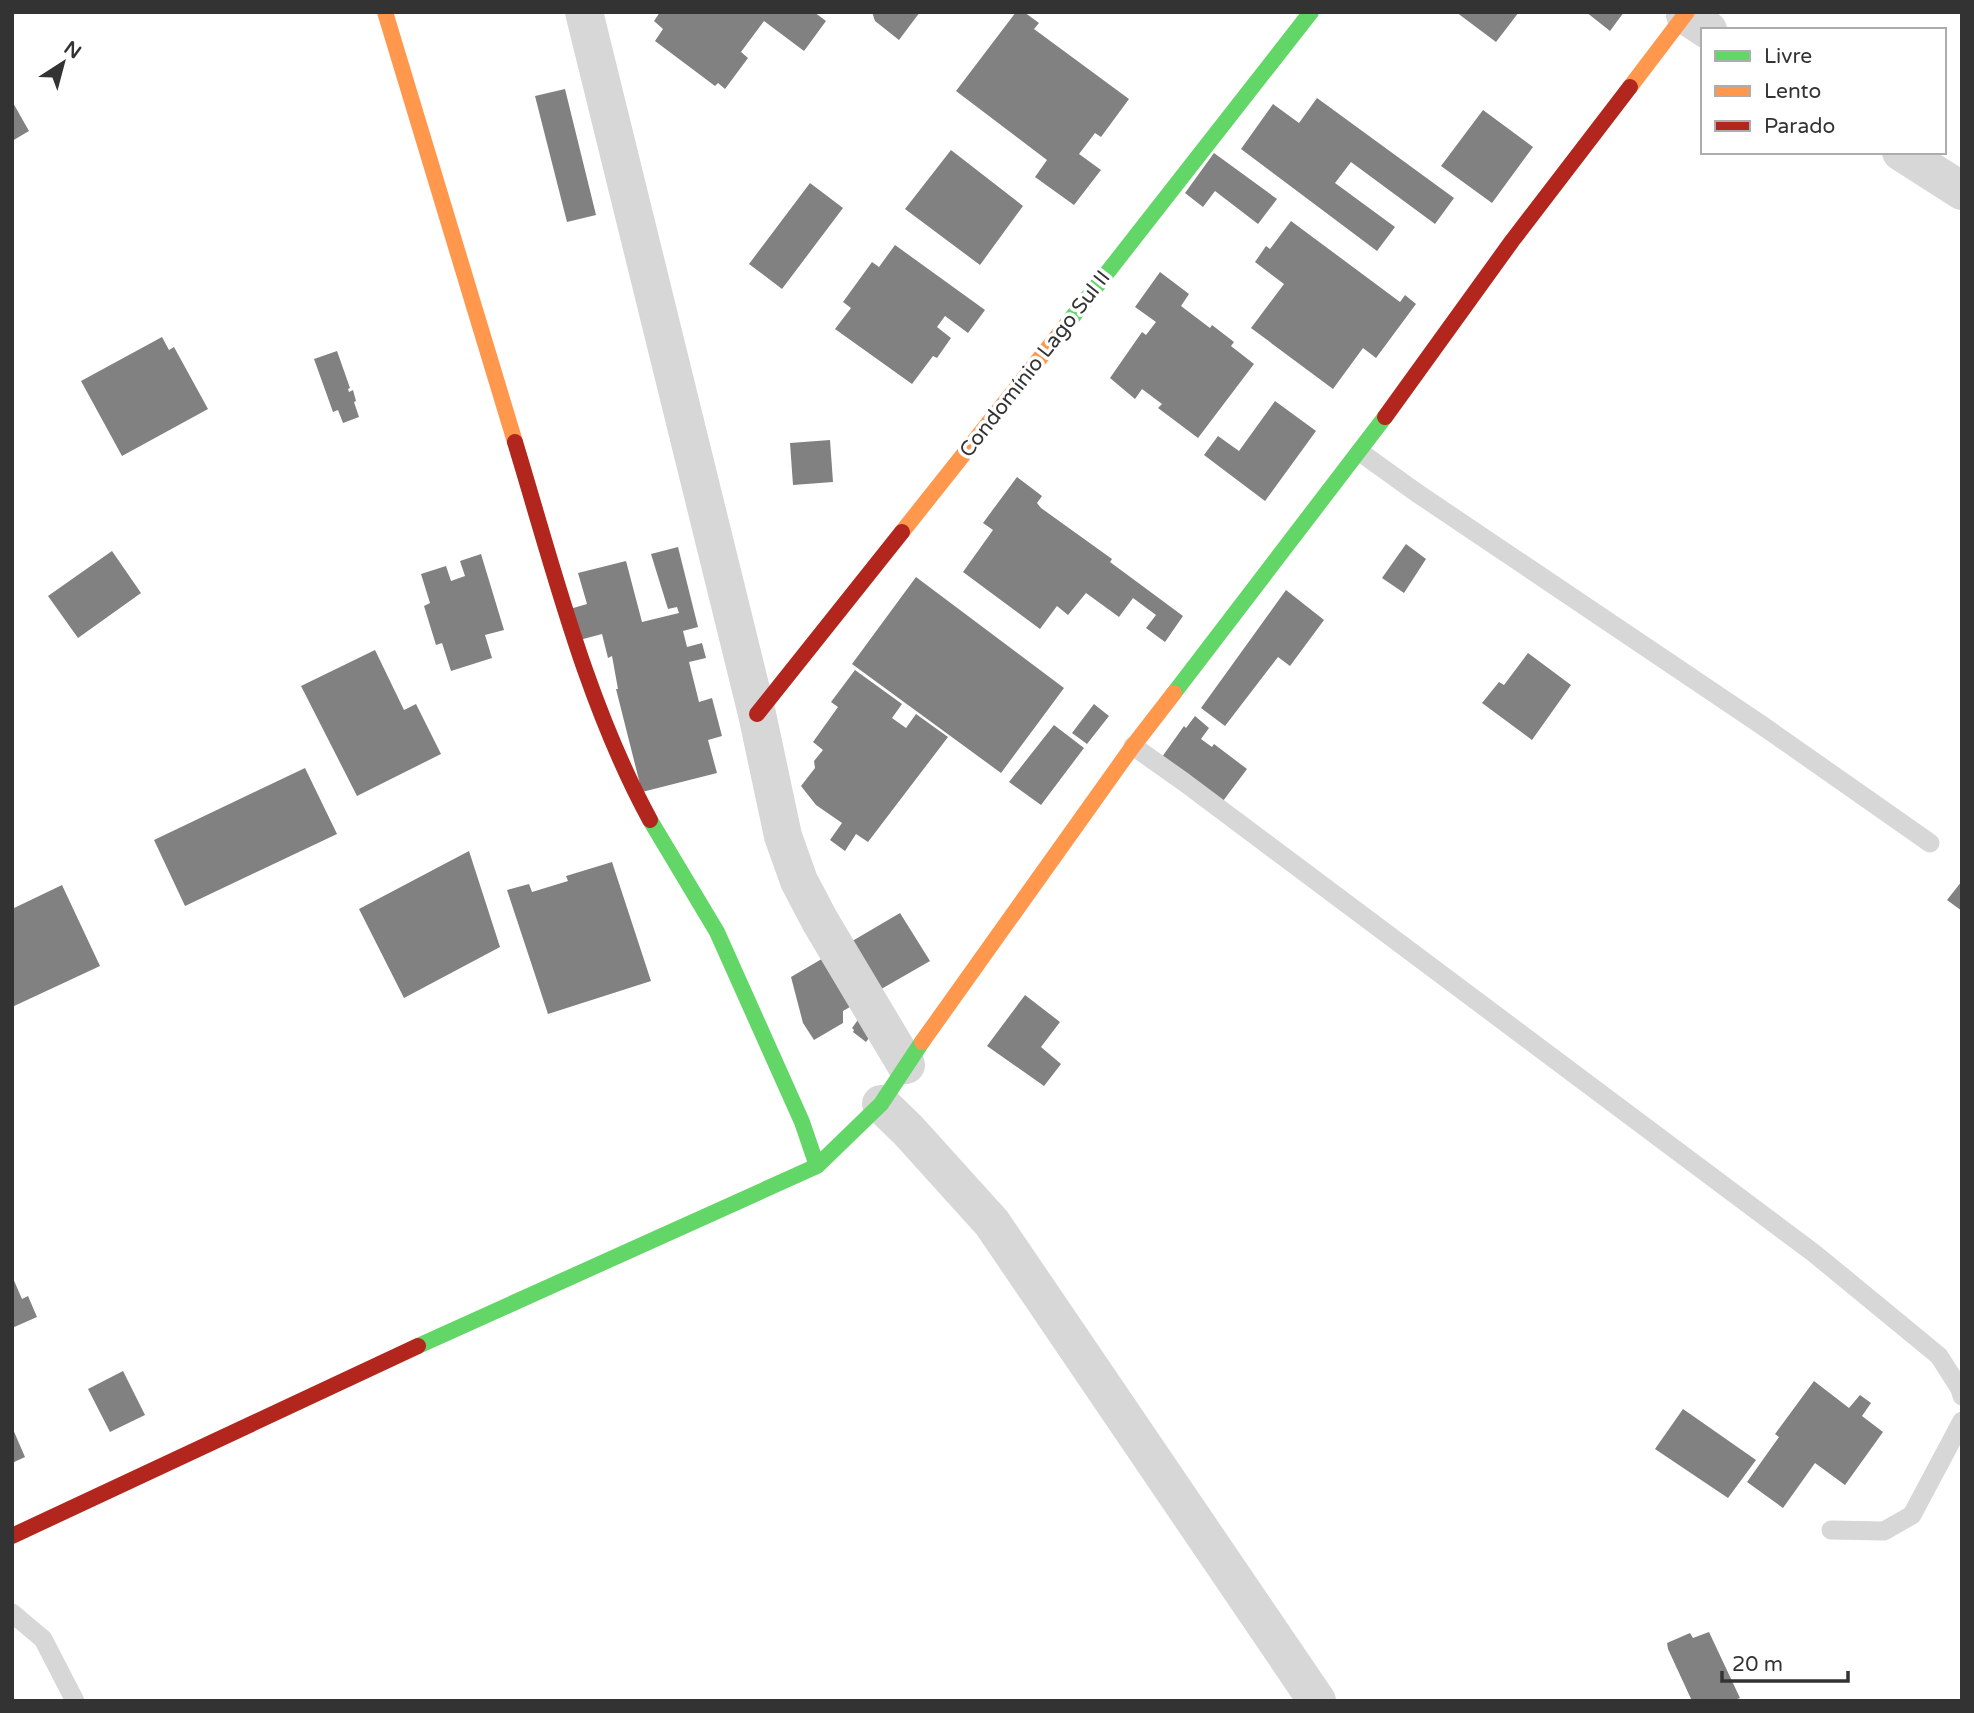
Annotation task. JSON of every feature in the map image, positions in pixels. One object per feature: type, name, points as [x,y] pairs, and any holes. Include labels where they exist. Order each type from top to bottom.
[{"type":"street","points":[[385,12],[589,686],[628,780],[667,852],[717,932],[802,1122],[817,1166]]},
{"type":"street","points":[[584,12],[757,714],[783,836],[799,881],[820,922],[906,1065]]},
{"type":"street","name":"Condomínio Lago Sul II","points":[[757,714],[1234,113],[1311,12]]},
{"type":"street","points":[[12,1536],[432,1340],[817,1166],[881,1104],[1133,746],[1360,452],[1512,241],[1693,19]]},
{"type":"street","points":[[1904,154],[1962,191]]},
{"type":"street","points":[[881,1104],[992,1223],[1317,1701]]},
{"type":"lane","points":[[1360,452],[1930,843]]},
{"type":"lane","points":[[1133,746],[1196,790],[1815,1254],[1939,1356],[1962,1396]]},
{"type":"lane","points":[[1831,1530],[1884,1531],[1912,1514],[1962,1421]]},
{"type":"lane","points":[[12,1613],[43,1639],[75,1701]]},
{"type":"building","points":[[660,12],[814,12],[826,21],[804,51],[764,21],[741,52],[748,58],[725,89],[718,83],[715,86],[655,41],[663,29],[654,21]]},
{"type":"building","points":[[872,12],[920,12],[899,40],[875,21]]},
{"type":"building","points":[[1016,12],[1024,12],[1039,23],[1034,29],[1129,99],[1101,137],[1095,133],[1079,154],[1101,170],[1074,205],[1035,177],[1047,160],[956,91]]},
{"type":"building","points":[[1456,12],[1519,12],[1496,42]]},
{"type":"building","points":[[1586,12],[1624,12],[1610,31]]},
{"type":"building","points":[[565,89],[596,215],[567,222],[535,96]]},
{"type":"building","points":[[1317,98],[1454,198],[1435,224],[1351,162],[1335,183],[1395,227],[1377,251],[1241,149],[1273,104],[1299,123]]},
{"type":"building","points":[[12,101],[29,131],[12,141]]},
{"type":"building","points":[[1483,110],[1533,147],[1492,203],[1441,166]]},
{"type":"building","points":[[951,150],[1023,206],[980,265],[905,209]]},
{"type":"building","points":[[1214,153],[1277,199],[1258,224],[1215,191],[1203,207],[1185,193]]},
{"type":"building","points":[[810,183],[843,208],[782,289],[749,264]]},
{"type":"building","points":[[1291,221],[1400,302],[1405,295],[1416,304],[1376,358],[1363,348],[1333,389],[1251,328],[1284,284],[1255,262],[1266,246],[1270,249]]},
{"type":"building","points":[[895,245],[985,310],[968,333],[945,316],[937,327],[951,338],[937,358],[933,356],[912,384],[835,329],[851,308],[843,302],[872,262],[879,267]]},
{"type":"building","points":[[1160,272],[1189,294],[1181,306],[1234,342],[1231,346],[1254,364],[1198,438],[1158,408],[1162,404],[1142,389],[1135,399],[1110,378],[1142,332],[1146,335],[1156,322],[1135,307]]},
{"type":"building","points":[[162,337],[169,350],[174,347],[208,409],[122,456],[81,381]]},
{"type":"building","points":[[337,351],[349,392],[353,390],[359,417],[343,423],[338,410],[333,412],[314,359]]},
{"type":"building","points":[[1275,401],[1316,431],[1265,501],[1204,455],[1218,436],[1239,451]]},
{"type":"building","points":[[830,440],[833,482],[793,485],[790,443]]},
{"type":"building","points":[[1017,477],[1042,496],[1037,503],[1041,508],[1112,559],[1110,562],[1183,616],[1165,642],[1146,628],[1156,615],[1133,598],[1119,617],[1086,593],[1068,615],[1057,606],[1040,629],[963,572],[993,530],[983,523]]},
{"type":"building","points":[[1406,544],[1426,559],[1404,593],[1382,578]]},
{"type":"building","points":[[678,547],[698,627],[683,631],[687,647],[702,643],[706,658],[689,662],[699,702],[712,698],[722,736],[708,740],[717,773],[642,792],[616,689],[612,656],[608,658],[602,634],[572,642],[563,611],[587,604],[578,573],[626,561],[642,622],[679,613],[677,607],[668,609],[651,554]]},
{"type":"building","points":[[112,551],[141,593],[78,638],[48,596]]},
{"type":"building","points":[[481,554],[504,630],[485,635],[492,658],[451,671],[442,643],[436,645],[424,606],[430,603],[421,574],[446,566],[451,581],[465,576],[460,561]]},
{"type":"building","points":[[916,577],[1064,688],[1001,773],[852,664]]},
{"type":"building","points":[[1286,590],[1324,620],[1290,666],[1278,657],[1225,726],[1201,708]]},
{"type":"building","points":[[375,650],[404,710],[416,704],[441,754],[357,796],[301,686]]},
{"type":"building","points":[[1528,653],[1571,685],[1532,740],[1482,703],[1499,682],[1504,685]]},
{"type":"building","points":[[855,670],[902,704],[892,718],[906,728],[916,714],[948,737],[868,842],[856,834],[845,851],[830,840],[842,823],[816,805],[801,786],[815,768],[814,761],[823,750],[813,742],[838,707],[831,702]]},
{"type":"building","points":[[1094,704],[1109,716],[1087,744],[1072,733]]},
{"type":"building","points":[[1195,716],[1209,728],[1201,739],[1212,747],[1214,744],[1247,769],[1223,801],[1157,764],[1184,726],[1186,728]]},
{"type":"building","points":[[1054,725],[1084,748],[1041,805],[1009,782]]},
{"type":"building","points":[[305,768],[337,834],[185,906],[154,840]]},
{"type":"building","points":[[469,851],[500,947],[404,998],[359,909]]},
{"type":"building","points":[[612,862],[651,981],[548,1014],[507,890],[529,884],[532,892],[568,881],[566,876]]},
{"type":"building","points":[[1962,881],[1962,911],[1947,900]]},
{"type":"building","points":[[62,885],[100,966],[12,1007],[12,909]]},
{"type":"building","points":[[900,913],[930,961],[843,1011],[843,1023],[814,1040],[803,1023],[791,977]]},
{"type":"building","points":[[1025,995],[1060,1022],[1041,1047],[1061,1064],[1044,1086],[987,1046]]},
{"type":"building","points":[[866,1009],[879,1024],[866,1042],[853,1032],[852,1028]]},
{"type":"building","points":[[12,1276],[22,1299],[28,1296],[37,1317],[12,1328]]},
{"type":"building","points":[[123,1371],[145,1415],[110,1432],[88,1389]]},
{"type":"building","points":[[1814,1381],[1849,1408],[1860,1395],[1871,1403],[1862,1416],[1883,1432],[1845,1485],[1815,1463],[1783,1508],[1747,1482],[1779,1437],[1775,1434]]},
{"type":"building","points":[[1683,1409],[1756,1460],[1728,1498],[1655,1449]]},
{"type":"building","points":[[12,1427],[25,1457],[12,1463]]},
{"type":"building","points":[[1709,1632],[1740,1698],[1732,1701],[1692,1701],[1667,1643],[1690,1633],[1693,1638]]},
{"type":"traffic: fast","points":[[1067,324],[1311,12]]},
{"type":"traffic: fast","points":[[1174,693],[1385,417]]},
{"type":"traffic: fast","points":[[650,820],[717,932],[802,1122],[817,1166]]},
{"type":"traffic: fast","points":[[418,1346],[817,1166],[881,1104],[922,1042]]},
{"type":"traffic: slow","points":[[385,12],[515,442]]},
{"type":"traffic: slow","points":[[1630,87],[1687,12]]},
{"type":"traffic: slow","points":[[902,532],[1067,324]]},
{"type":"traffic: slow","points":[[922,1042],[1133,746],[1174,693]]},
{"type":"traffic: jam","points":[[1385,417],[1512,241],[1630,87]]},
{"type":"traffic: jam","points":[[515,442],[589,682],[627,775],[650,820]]},
{"type":"traffic: jam","points":[[757,714],[902,532]]},
{"type":"traffic: jam","points":[[12,1536],[418,1346]]}]
